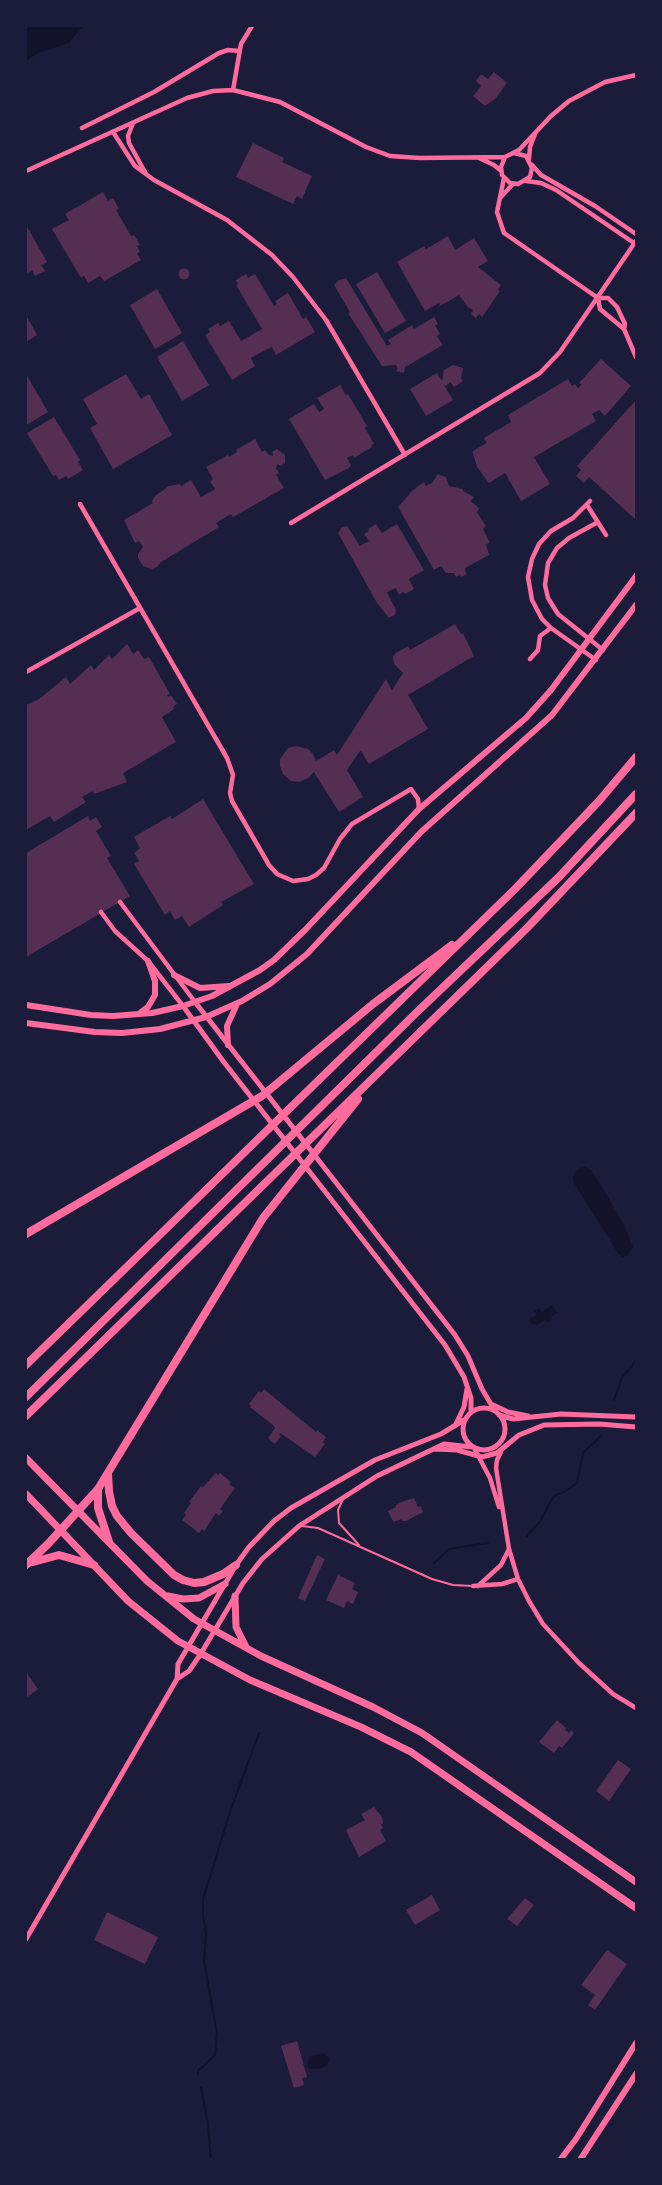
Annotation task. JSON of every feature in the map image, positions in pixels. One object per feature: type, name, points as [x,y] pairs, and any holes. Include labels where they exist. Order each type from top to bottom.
[{"type":"highway","points":[[26,1365],[477,926],[557,845],[636,757]]},
{"type":"highway","points":[[26,1397],[417,1012],[559,877],[636,794]]},
{"type":"highway","points":[[26,1416],[540,915],[636,813]]},
{"type":"highway","points":[[26,1234],[262,1096],[373,1004],[477,926]]},
{"type":"highway","points":[[26,1565],[98,1489],[262,1218],[369,1083]]},
{"type":"highway","points":[[109,1472],[109,1491],[117,1516],[174,1575],[194,1583],[204,1582],[223,1574],[236,1565]]},
{"type":"highway","points":[[98,1489],[98,1508],[109,1542]]},
{"type":"highway","points":[[26,1565],[41,1558],[60,1555],[94,1565]]},
{"type":"main road","points":[[26,1005],[90,1015],[136,1015],[195,1002],[236,985],[260,970],[287,949],[419,809],[526,718],[551,690],[636,576]]},
{"type":"main road","points":[[26,1023],[95,1032],[122,1033],[160,1029],[206,1017],[237,1004],[270,984],[307,954],[421,832],[552,715],[636,605]]},
{"type":"main road","points":[[136,1015],[148,1007],[155,995],[155,981],[148,961]]},
{"type":"main road","points":[[174,975],[200,988],[236,985]]},
{"type":"main road","points":[[228,1045],[227,1026],[237,1004]]},
{"type":"main road","points":[[28,1460],[163,1595],[201,1623],[247,1649],[373,1707],[422,1733],[636,1882]]},
{"type":"main road","points":[[26,1494],[146,1617],[188,1647],[250,1680],[361,1726],[411,1752],[636,1908]]},
{"type":"main road","points":[[163,1595],[183,1599],[199,1598],[225,1584]]},
{"type":"main road","points":[[235,1596],[236,1627],[247,1649]]},
{"type":"main road","points":[[560,2160],[576,2139],[636,2043]]},
{"type":"main road","points":[[580,2160],[636,2074]]},
{"type":"street","points":[[234,90],[239,51],[252,26]]},
{"type":"street","points":[[82,128],[154,92],[219,53],[228,50],[239,51]]},
{"type":"street","points":[[513,184],[504,178],[501,164],[561,108],[586,91],[605,82],[636,75]]},
{"type":"street","points":[[26,171],[187,98],[213,91],[234,90],[280,102],[382,153],[405,157],[505,158]]},
{"type":"street","points":[[133,123],[128,136],[129,143],[148,176]]},
{"type":"street","points":[[113,132],[135,166],[148,176],[227,220],[272,255],[293,277],[326,320],[405,454]]},
{"type":"street","points":[[526,181],[532,173],[530,147],[535,134]]},
{"type":"street","points":[[514,153],[522,154],[541,175],[636,234]]},
{"type":"street","points":[[479,158],[501,171]]},
{"type":"street","points":[[504,178],[498,216],[507,237],[598,298],[611,300],[622,317],[625,324],[624,329]]},
{"type":"street","points":[[291,523],[540,373],[560,352],[578,323],[636,243],[556,190],[541,183],[526,181],[513,184],[500,198]]},
{"type":"street","points":[[598,298],[600,309],[624,329],[636,357]]},
{"type":"street","points":[[596,660],[550,628],[542,619],[532,600],[528,577],[530,562],[535,550],[546,537],[589,503],[606,535]]},
{"type":"street","points":[[80,504],[231,764],[233,776],[230,793],[233,803],[269,865],[281,876],[293,881],[303,880],[319,873],[352,824],[411,789],[418,799],[419,809]]},
{"type":"street","points":[[598,522],[569,538],[557,548],[548,563],[545,579],[546,594],[554,609],[588,640],[603,650]]},
{"type":"street","points":[[26,672],[140,608]]},
{"type":"street","points":[[530,660],[538,650],[540,636],[550,628]]},
{"type":"street","points":[[120,902],[206,1017],[455,1335],[505,1429],[500,1443],[486,1451],[449,1443],[377,1476],[278,1542],[257,1564],[189,1671],[177,1679]]},
{"type":"street","points":[[101,912],[127,943],[148,961],[192,1021],[445,1345],[466,1384],[471,1398],[471,1412]]},
{"type":"street","points":[[454,1427],[466,1402],[466,1384]]},
{"type":"street","points":[[490,1404],[512,1413],[538,1416]]},
{"type":"street","points":[[26,1940],[177,1679],[178,1664],[201,1623],[211,1611],[236,1565],[261,1533],[291,1508],[375,1460],[454,1427],[471,1412],[485,1408],[513,1419],[582,1414],[636,1417]]},
{"type":"street","points":[[464,1420],[463,1435],[490,1478],[503,1518]]},
{"type":"street","points":[[434,1449],[457,1450],[477,1456],[489,1456],[503,1449],[519,1435],[544,1425],[599,1424],[636,1427]]},
{"type":"street","points":[[503,1449],[497,1460],[496,1468],[509,1549],[518,1579],[538,1616],[560,1644],[613,1694],[636,1708]]},
{"type":"street","points":[[476,1586],[501,1565],[509,1549]]},
{"type":"street","points":[[476,1586],[502,1584],[518,1579]]},
{"type":"lane","points":[[345,1496],[338,1510],[339,1523],[361,1547]]},
{"type":"lane","points":[[299,1526],[318,1528],[432,1579],[453,1585],[476,1586]]},
{"type":"shaded area","points":[[26,26],[83,26],[69,43],[38,53],[26,61]]},
{"type":"shaded area","points":[[585,1167],[591,1170],[623,1223],[633,1247],[628,1255],[623,1257],[618,1253],[574,1183],[575,1172]]},
{"type":"shaded area","points":[[552,1305],[557,1313],[551,1317],[552,1320],[547,1323],[545,1320],[536,1326],[535,1323],[532,1325],[529,1319],[537,1315],[534,1311],[539,1308],[542,1312]]},
{"type":"shaded area","points":[[323,2053],[329,2058],[327,2066],[310,2069],[307,2066],[309,2057]]},
{"type":"building","points":[[494,72],[507,83],[495,99],[485,106],[473,96],[481,86],[476,81],[481,74],[488,79]]},
{"type":"building","points":[[253,143],[284,158],[282,162],[312,176],[302,199],[297,196],[293,204],[236,177]]},
{"type":"building","points":[[103,192],[108,201],[113,198],[119,209],[116,210],[131,236],[134,235],[140,245],[137,246],[140,252],[137,253],[141,260],[104,281],[100,276],[88,283],[84,276],[81,278],[52,229],[69,220],[65,214]]},
{"type":"building","points":[[26,225],[47,262],[41,265],[45,271],[35,276],[32,270],[26,274]]},
{"type":"building","points":[[448,236],[455,250],[474,238],[488,261],[478,267],[501,285],[498,290],[500,291],[482,317],[479,314],[476,318],[471,314],[473,310],[459,295],[440,306],[439,303],[425,311],[397,262],[424,246],[426,249]]},
{"type":"building","points":[[184,269],[188,270],[188,278],[184,279],[180,278],[179,274],[180,270]]},
{"type":"building","points":[[377,272],[406,321],[385,333],[356,284]]},
{"type":"building","points":[[246,274],[248,278],[255,274],[274,306],[277,304],[275,301],[288,293],[303,319],[306,317],[315,332],[276,355],[272,347],[256,355],[251,358],[255,366],[232,380],[205,335],[210,332],[208,329],[218,323],[220,326],[229,321],[241,341],[262,329],[236,285],[238,284],[236,280]]},
{"type":"building","points":[[346,278],[387,346],[391,344],[388,340],[412,325],[414,329],[434,317],[440,334],[437,336],[443,345],[405,367],[404,373],[396,371],[398,369],[396,365],[382,366],[348,313],[350,312],[334,285]]},
{"type":"building","points":[[157,289],[182,333],[155,349],[130,305]]},
{"type":"building","points":[[26,315],[37,335],[26,342]]},
{"type":"building","points":[[183,341],[209,385],[182,401],[157,357]]},
{"type":"building","points":[[601,359],[631,386],[605,416],[599,410],[592,414],[596,421],[534,457],[550,484],[521,501],[505,473],[489,483],[477,467],[473,454],[473,451],[487,443],[484,438],[511,422],[508,415],[568,379],[572,386],[575,384],[578,388],[582,385],[579,383]]},
{"type":"building","points":[[453,365],[463,368],[461,378],[463,381],[454,387],[450,382],[444,385],[453,400],[426,416],[410,389],[437,373],[442,381],[444,370]]},
{"type":"building","points":[[26,374],[48,412],[26,425]]},
{"type":"building","points":[[126,374],[141,399],[149,394],[172,435],[113,469],[90,428],[97,424],[83,399]]},
{"type":"building","points":[[340,385],[367,426],[365,428],[374,444],[354,458],[353,455],[347,458],[351,465],[349,468],[325,480],[289,419],[314,404],[319,412],[324,409],[317,398]]},
{"type":"building","points":[[636,400],[636,520],[589,477],[584,483],[576,476],[581,470],[577,466]]},
{"type":"building","points":[[54,417],[80,460],[78,462],[83,470],[68,479],[66,476],[59,480],[56,475],[53,476],[27,433]]},
{"type":"building","points":[[255,439],[262,452],[265,450],[273,456],[272,452],[277,449],[285,455],[285,463],[281,466],[277,464],[276,468],[279,473],[276,475],[284,488],[233,517],[231,514],[216,523],[219,527],[161,562],[157,567],[152,569],[143,566],[138,554],[143,547],[139,541],[135,543],[124,520],[153,503],[155,496],[169,486],[180,484],[181,486],[191,480],[201,497],[215,489],[210,481],[213,479],[206,467],[228,455],[229,457]]},
{"type":"building","points":[[438,474],[446,477],[449,486],[463,489],[474,497],[471,501],[479,508],[477,512],[486,526],[483,529],[490,543],[486,544],[489,555],[465,568],[466,575],[461,577],[460,575],[456,577],[454,573],[446,573],[441,566],[434,570],[398,507],[413,490],[424,482],[426,486],[432,483]]},
{"type":"building","points":[[376,524],[382,533],[397,524],[424,570],[409,579],[414,589],[399,595],[396,588],[387,592],[396,610],[395,615],[389,618],[377,603],[338,533],[342,527],[347,526],[360,546],[369,541],[364,534]]},
{"type":"building","points":[[455,624],[461,634],[463,633],[474,656],[408,695],[428,729],[369,764],[361,751],[359,752],[347,770],[363,797],[339,812],[314,772],[299,782],[291,781],[283,774],[280,759],[288,748],[296,746],[308,749],[316,761],[334,750],[337,755],[386,679],[392,690],[403,673],[394,664],[393,657],[396,653],[408,646],[410,650]]},
{"type":"building","points":[[127,644],[133,654],[138,650],[144,659],[149,657],[170,694],[167,695],[168,697],[171,695],[177,704],[173,707],[174,709],[162,717],[176,742],[123,773],[127,782],[94,794],[93,791],[82,797],[86,802],[54,822],[50,816],[26,830],[26,705],[39,699],[66,677],[70,684],[91,665],[94,670],[109,655],[112,659]]},
{"type":"building","points":[[203,799],[254,884],[221,902],[223,905],[189,927],[182,916],[175,920],[170,911],[165,915],[134,864],[139,861],[134,853],[140,848],[134,837],[170,816],[172,819]]},
{"type":"building","points":[[88,816],[90,821],[96,817],[102,827],[96,831],[111,856],[107,858],[130,896],[26,957],[26,853]]},
{"type":"building","points":[[264,1389],[316,1432],[317,1430],[326,1437],[323,1442],[325,1444],[315,1457],[280,1433],[281,1436],[275,1444],[268,1438],[275,1428],[249,1404],[259,1391],[261,1393]]},
{"type":"building","points":[[216,1473],[218,1475],[220,1473],[235,1488],[220,1509],[223,1511],[219,1516],[216,1513],[204,1531],[202,1529],[199,1533],[182,1520],[191,1503],[189,1502],[201,1486],[203,1487]]},
{"type":"building","points":[[414,1498],[423,1512],[406,1521],[402,1519],[393,1522],[388,1511],[399,1503]]},
{"type":"building","points":[[317,1555],[325,1559],[305,1601],[298,1598]]},
{"type":"building","points":[[338,1575],[355,1583],[352,1589],[358,1592],[353,1604],[347,1601],[344,1608],[326,1600]]},
{"type":"building","points":[[26,1672],[38,1689],[26,1698]]},
{"type":"building","points":[[557,1720],[566,1728],[565,1730],[569,1733],[571,1730],[574,1733],[562,1748],[559,1746],[554,1753],[539,1742]]},
{"type":"building","points":[[618,1760],[631,1769],[609,1801],[596,1791]]},
{"type":"building","points":[[374,1807],[382,1817],[383,1828],[380,1830],[386,1841],[359,1857],[346,1830],[365,1820],[361,1814]]},
{"type":"building","points":[[432,1895],[440,1910],[415,1925],[406,1910]]},
{"type":"building","points":[[525,1898],[534,1905],[517,1926],[507,1919]]},
{"type":"building","points":[[107,1912],[158,1937],[145,1964],[94,1940]]},
{"type":"building","points":[[607,1950],[627,1964],[595,2010],[588,2005],[595,1995],[581,1985]]},
{"type":"building","points":[[297,2041],[307,2077],[302,2078],[304,2085],[294,2088],[281,2046]]},
{"type":"waterway","points":[[614,1400],[622,1378],[636,1360]]},
{"type":"waterway","points":[[527,1536],[539,1523],[554,1496],[577,1483],[583,1453],[602,1435]]},
{"type":"waterway","points":[[434,1563],[449,1549],[488,1543]]},
{"type":"waterway","points":[[198,2074],[198,2071],[215,2055],[217,2033],[204,1961],[206,1933],[203,1899],[231,1809],[259,1733]]},
{"type":"waterway","points":[[201,2087],[208,2124],[211,2160]]}]
